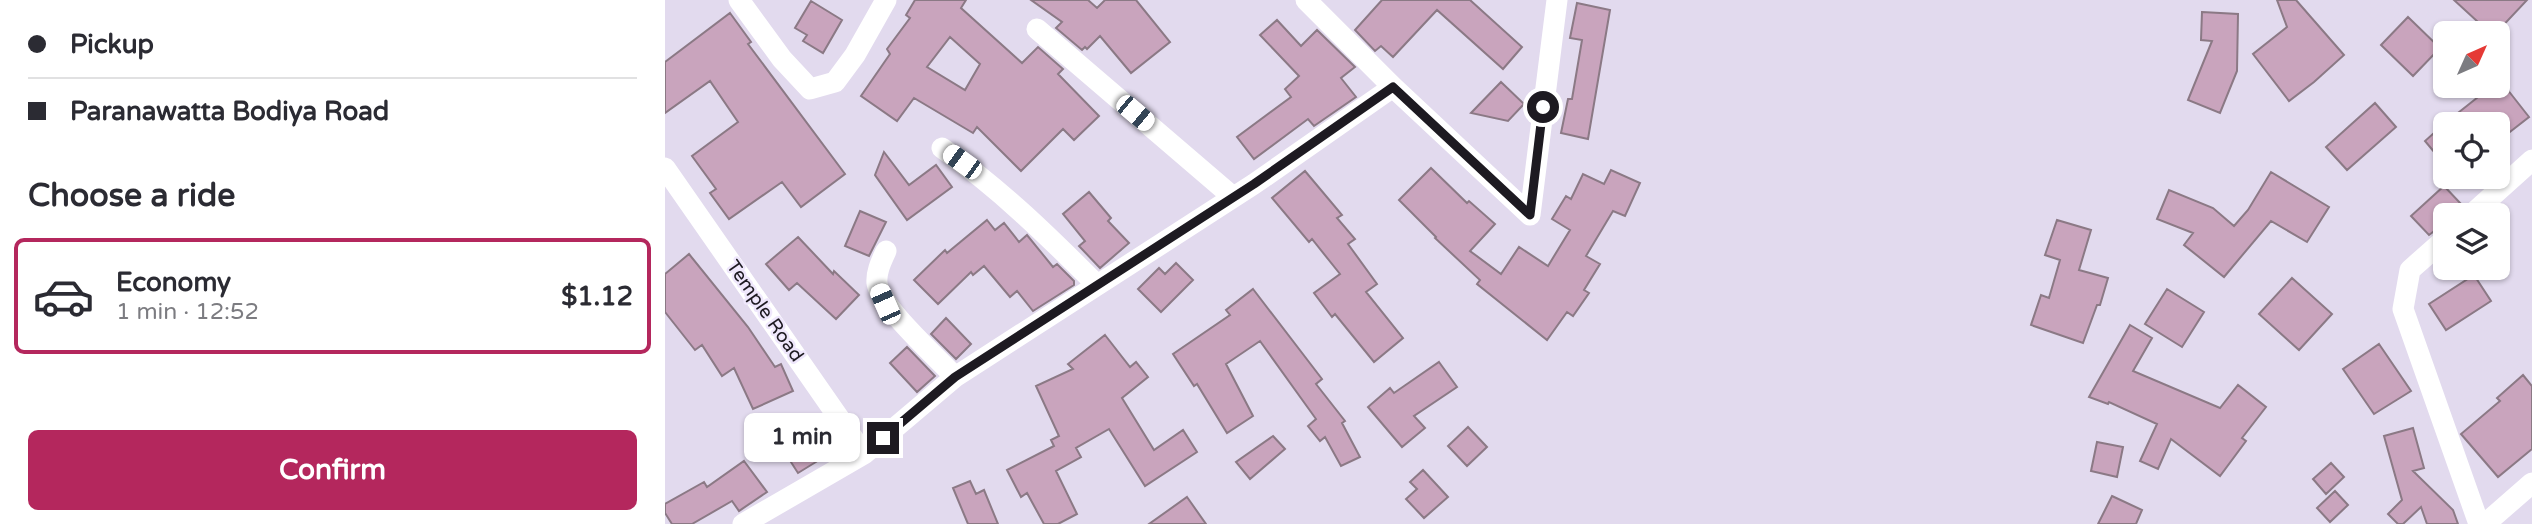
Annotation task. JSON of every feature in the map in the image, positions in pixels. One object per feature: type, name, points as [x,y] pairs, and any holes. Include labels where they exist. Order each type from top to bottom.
[{"type":"street","points":[[739,0],[782,59],[810,89],[835,82],[855,55],[886,0]]},
{"type":"street","points":[[1306,0],[1393,87],[1530,215],[1557,0]]},
{"type":"street","points":[[1037,29],[1233,197]]},
{"type":"street","points":[[743,524],[864,454],[955,377],[1233,197],[1393,87]]},
{"type":"street","points":[[943,148],[1002,194],[1097,285]]},
{"type":"street","points":[[2484,203],[2532,160]]},
{"type":"street","name":"Temple Road","points":[[665,168],[864,454]]},
{"type":"street","points":[[2433,250],[2410,270],[2403,309],[2479,524]]},
{"type":"street","points":[[885,251],[878,270],[877,285],[885,304],[955,377]]},
{"type":"street","points":[[2485,524],[2532,483]]},
{"type":"building","points":[[915,0],[966,0],[961,8],[1022,63],[1038,47],[1063,69],[1058,74],[1099,116],[1074,140],[1063,129],[1021,171],[977,127],[973,133],[914,98],[897,121],[861,96],[890,54],[887,49],[910,18],[906,15]],"holes":[[[950,37],[980,64],[965,90],[927,67]]]},
{"type":"building","points":[[1031,0],[1088,0],[1097,8],[1105,0],[1136,0],[1170,42],[1131,73],[1100,36],[1087,49],[1085,47],[1082,50],[1056,28],[1062,22]]},
{"type":"building","points":[[1382,0],[1470,0],[1522,47],[1503,69],[1437,10],[1393,57],[1381,46],[1375,51],[1355,30]]},
{"type":"building","points":[[2277,0],[2296,0],[2344,55],[2289,101],[2253,54],[2287,27]]},
{"type":"building","points":[[2454,0],[2527,0],[2507,21],[2477,21]]},
{"type":"building","points":[[811,1],[842,20],[823,53],[803,41],[807,35],[795,28]]},
{"type":"building","points":[[1577,3],[1610,10],[1588,139],[1561,133],[1568,99],[1572,99],[1582,40],[1570,38]]},
{"type":"building","points":[[2202,12],[2238,14],[2237,71],[2220,113],[2188,100],[2212,41],[2201,40]]},
{"type":"building","points":[[730,13],[751,42],[748,44],[845,174],[801,207],[782,182],[729,219],[710,193],[716,189],[692,156],[738,122],[710,81],[665,113],[665,62]]},
{"type":"building","points":[[2408,17],[2433,41],[2433,55],[2413,76],[2381,45]]},
{"type":"building","points":[[1277,20],[1301,46],[1317,30],[1355,67],[1341,78],[1356,97],[1314,126],[1308,119],[1254,159],[1237,137],[1291,97],[1285,89],[1299,76],[1260,35]]},
{"type":"building","points":[[1501,82],[1524,104],[1508,121],[1471,113]]},
{"type":"building","points":[[2510,93],[2529,117],[2510,132],[2510,112],[2459,112],[2477,98],[2510,98]]},
{"type":"building","points":[[2375,103],[2396,127],[2347,170],[2326,147]]},
{"type":"building","points":[[2433,134],[2433,151],[2425,141]]},
{"type":"building","points":[[884,152],[909,185],[936,165],[952,187],[907,220],[875,175]]},
{"type":"building","points":[[1431,168],[1467,203],[1469,201],[1495,224],[1470,251],[1501,274],[1519,247],[1548,266],[1570,230],[1552,219],[1566,196],[1571,199],[1583,174],[1604,184],[1611,170],[1640,183],[1625,216],[1613,211],[1586,256],[1600,264],[1584,290],[1589,293],[1573,316],[1567,312],[1547,340],[1477,284],[1480,280],[1399,200]]},
{"type":"building","points":[[1305,171],[1342,215],[1337,218],[1355,239],[1348,244],[1377,284],[1366,292],[1403,338],[1374,362],[1335,314],[1332,317],[1314,293],[1340,274],[1312,239],[1309,242],[1272,198]]},
{"type":"building","points":[[2271,172],[2329,207],[2307,242],[2271,221],[2224,277],[2184,245],[2193,233],[2157,219],[2169,190],[2213,208],[2234,226],[2248,210]]},
{"type":"building","points":[[2441,189],[2447,189],[2460,203],[2433,203],[2433,232],[2429,235],[2411,216]]},
{"type":"building","points":[[1089,192],[1111,218],[1108,221],[1129,243],[1100,268],[1079,246],[1085,241],[1063,214]]},
{"type":"building","points":[[860,211],[886,222],[869,256],[845,246]]},
{"type":"building","points":[[987,220],[995,230],[1004,223],[1019,242],[1027,235],[1053,267],[1057,264],[1074,281],[1074,285],[1033,311],[1017,291],[1010,297],[984,266],[973,275],[971,272],[938,304],[914,280],[945,250],[947,253]]},
{"type":"building","points":[[2057,220],[2091,230],[2079,270],[2108,278],[2100,305],[2097,305],[2083,343],[2031,325],[2041,295],[2049,298],[2060,260],[2045,255]]},
{"type":"building","points":[[798,237],[833,274],[834,271],[859,295],[836,319],[797,283],[789,290],[766,264]]},
{"type":"building","points":[[689,254],[748,327],[775,367],[781,364],[793,391],[753,409],[734,368],[722,376],[702,345],[695,350],[665,312],[665,274]]},
{"type":"building","points":[[1176,263],[1193,280],[1161,312],[1138,289],[1159,268],[1165,274]]},
{"type":"building","points":[[2292,278],[2332,314],[2299,350],[2259,314]]},
{"type":"building","points":[[2466,280],[2477,280],[2491,301],[2446,330],[2429,304]]},
{"type":"building","points":[[1253,289],[1322,379],[1316,384],[1345,421],[1342,423],[1360,457],[1341,466],[1325,437],[1320,441],[1308,426],[1316,419],[1260,341],[1226,364],[1253,416],[1227,433],[1197,384],[1194,386],[1173,354],[1230,315],[1226,310]]},
{"type":"building","points":[[2167,289],[2204,312],[2182,347],[2145,324]]},
{"type":"building","points":[[946,318],[971,344],[956,359],[931,334]]},
{"type":"building","points":[[2130,325],[2152,338],[2133,371],[2220,408],[2238,385],[2266,407],[2242,438],[2246,441],[2220,476],[2171,439],[2158,469],[2140,461],[2157,424],[2109,402],[2108,404],[2089,397]]},
{"type":"building","points":[[1105,335],[1130,367],[1136,362],[1148,377],[1122,398],[1154,450],[1183,430],[1197,452],[1145,486],[1109,429],[1076,448],[1081,457],[1056,471],[1077,514],[1058,524],[1044,524],[1027,493],[1021,497],[1007,470],[1054,446],[1051,440],[1059,436],[1036,386],[1073,369],[1068,364]]},
{"type":"building","points":[[2379,344],[2411,391],[2374,414],[2343,369]]},
{"type":"building","points":[[907,347],[935,376],[917,392],[890,363]]},
{"type":"building","points":[[1439,362],[1457,387],[1414,416],[1425,428],[1402,447],[1368,407],[1390,388],[1394,393]]},
{"type":"building","points":[[2523,375],[2532,386],[2532,449],[2498,477],[2461,434],[2500,401],[2497,398]]},
{"type":"building","points":[[819,421],[837,449],[798,473],[780,445]]},
{"type":"building","points":[[1468,427],[1487,447],[1467,466],[1448,446]]},
{"type":"building","points":[[2413,428],[2424,468],[2413,471],[2453,510],[2458,524],[2427,524],[2421,507],[2403,524],[2398,524],[2388,514],[2402,500],[2384,436]]},
{"type":"building","points":[[1273,436],[1285,449],[1250,479],[1236,462]]},
{"type":"building","points":[[2097,442],[2123,447],[2117,477],[2091,471]]},
{"type":"building","points":[[744,461],[767,492],[739,511],[732,501],[692,524],[672,524],[665,513],[665,504],[704,482],[707,487]]},
{"type":"building","points":[[2331,463],[2344,477],[2326,494],[2313,479]]},
{"type":"building","points":[[1423,470],[1448,497],[1424,518],[1406,499],[1417,489],[1410,482]]},
{"type":"building","points":[[970,481],[976,494],[984,490],[998,524],[968,524],[953,488]]},
{"type":"building","points":[[2335,491],[2348,505],[2330,522],[2317,508]]},
{"type":"building","points":[[2112,496],[2142,510],[2136,524],[2098,524]]},
{"type":"building","points":[[1187,497],[1206,524],[1149,524]]},
{"type":"route","points":[[883,438],[955,377],[1254,184],[1393,87],[1530,215],[1543,107]]}]
